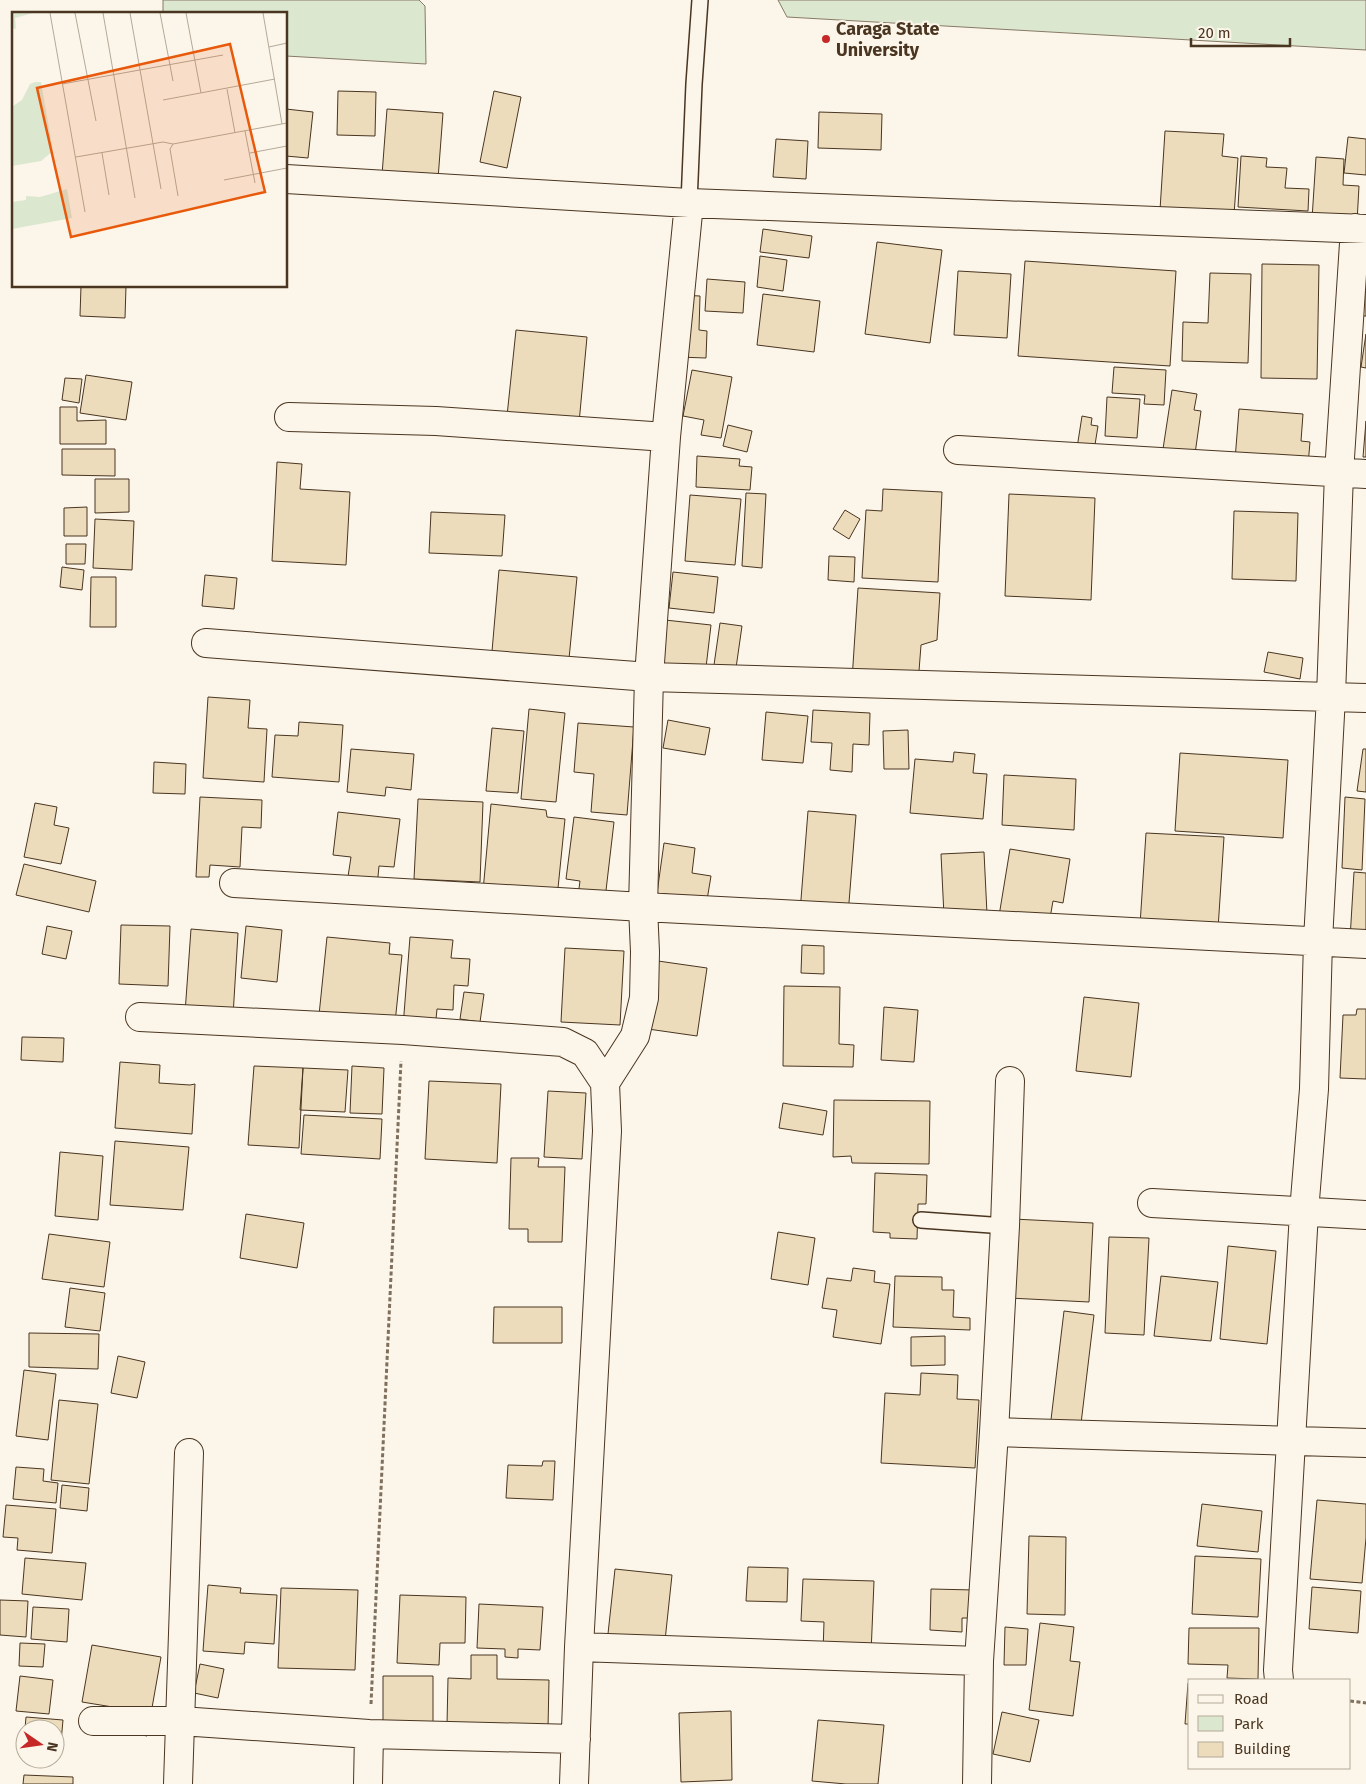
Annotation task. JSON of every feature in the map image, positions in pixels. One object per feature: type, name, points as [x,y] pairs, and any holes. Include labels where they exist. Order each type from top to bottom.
[{"type":"street","points":[[288,179],[689,203],[1361,228],[1339,473],[1318,941],[1314,1089],[1304,1212],[1278,1679]]},
{"type":"street","points":[[605,1083],[635,1036],[644,998],[645,952],[642,907],[649,677],[666,437],[689,203]]},
{"type":"street","points":[[289,417],[436,421],[666,437]]},
{"type":"street","points":[[958,450],[1366,474]]},
{"type":"street","points":[[206,643],[649,677],[1366,698]]},
{"type":"street","points":[[234,883],[642,907],[1366,944]]},
{"type":"street","points":[[140,1017],[403,1030],[563,1042],[585,1053],[605,1083],[607,1131],[579,1647],[574,1784]]},
{"type":"street","points":[[977,1784],[979,1661],[994,1432],[1005,1226],[1010,1081]]},
{"type":"street","points":[[1152,1202],[1366,1215]]},
{"type":"street","points":[[994,1432],[1366,1443]]},
{"type":"street","points":[[178,1784],[189,1453]]},
{"type":"street","points":[[579,1647],[979,1661]]},
{"type":"street","points":[[93,1721],[181,1721],[370,1734],[576,1738]]},
{"type":"street","points":[[368,1784],[370,1734]]},
{"type":"lane","points":[[689,203],[700,0]]},
{"type":"lane","points":[[921,1220],[1005,1226]]},
{"type":"path","points":[[370,1734],[403,1030]]},
{"type":"path","points":[[1351,1701],[1366,1703]]},
{"type":"green space","points":[[163,0],[419,0],[425,6],[426,64],[288,56],[288,12],[163,12]]},
{"type":"green space","points":[[778,0],[1366,0],[1366,50],[787,17]]},
{"type":"building","points":[[338,91],[376,92],[375,136],[337,135]]},
{"type":"building","points":[[494,91],[521,97],[507,168],[480,162]]},
{"type":"building","points":[[288,109],[313,112],[308,158],[288,156]]},
{"type":"building","points":[[387,109],[443,113],[438,179],[382,175]]},
{"type":"building","points":[[819,112],[882,114],[881,150],[818,148]]},
{"type":"building","points":[[1165,131],[1224,134],[1222,156],[1238,158],[1234,215],[1160,210]]},
{"type":"building","points":[[1348,137],[1366,139],[1366,175],[1344,173]]},
{"type":"building","points":[[776,139],[808,141],[806,179],[773,177]]},
{"type":"building","points":[[1241,156],[1267,158],[1266,167],[1287,168],[1285,188],[1309,189],[1308,211],[1238,207]]},
{"type":"building","points":[[1316,157],[1344,159],[1343,185],[1359,186],[1357,222],[1312,219]]},
{"type":"building","points":[[763,229],[812,236],[809,258],[760,252]]},
{"type":"building","points":[[877,242],[942,250],[930,343],[865,334]]},
{"type":"building","points":[[760,256],[787,260],[783,291],[757,287]]},
{"type":"building","points":[[1025,261],[1176,271],[1170,366],[1018,356]]},
{"type":"building","points":[[1262,264],[1319,265],[1317,379],[1261,378]]},
{"type":"building","points":[[958,271],[1011,274],[1007,338],[954,335]]},
{"type":"building","points":[[1210,273],[1251,274],[1248,363],[1182,361],[1183,322],[1208,323]]},
{"type":"building","points":[[707,279],[745,282],[743,313],[705,311]]},
{"type":"building","points":[[81,288],[126,288],[125,318],[80,316]]},
{"type":"building","points":[[1362,291],[1366,292],[1366,316],[1360,316]]},
{"type":"building","points":[[763,294],[820,301],[814,352],[757,345]]},
{"type":"building","points":[[680,295],[700,296],[699,330],[707,331],[706,358],[678,357]]},
{"type":"building","points":[[516,330],[587,337],[579,423],[507,416]]},
{"type":"building","points":[[1366,334],[1366,368],[1361,367]]},
{"type":"building","points":[[1114,367],[1166,370],[1164,405],[1144,404],[1145,395],[1112,393]]},
{"type":"building","points":[[692,370],[732,377],[721,438],[701,435],[704,420],[683,416]]},
{"type":"building","points":[[86,375],[132,382],[126,420],[80,413]]},
{"type":"building","points":[[65,378],[82,379],[79,403],[62,400]]},
{"type":"building","points":[[1172,390],[1197,394],[1194,410],[1201,411],[1195,454],[1163,449]]},
{"type":"building","points":[[1107,397],[1140,399],[1137,438],[1105,436]]},
{"type":"building","points":[[60,407],[77,407],[77,421],[106,420],[106,444],[60,444]]},
{"type":"building","points":[[1239,409],[1303,414],[1301,441],[1310,442],[1308,465],[1235,460]]},
{"type":"building","points":[[1082,416],[1092,418],[1091,425],[1098,426],[1094,451],[1077,448]]},
{"type":"building","points":[[1366,421],[1366,457],[1363,457]]},
{"type":"building","points":[[728,425],[752,431],[747,452],[723,446]]},
{"type":"building","points":[[62,449],[115,449],[115,476],[62,475]]},
{"type":"building","points":[[697,456],[740,459],[739,466],[752,467],[750,490],[696,487]]},
{"type":"building","points":[[277,462],[302,464],[300,489],[350,492],[346,565],[272,561]]},
{"type":"building","points":[[95,479],[129,479],[129,512],[95,513]]},
{"type":"building","points":[[883,489],[942,492],[938,582],[862,578],[866,510],[882,511]]},
{"type":"building","points":[[746,493],[766,494],[762,568],[742,566]]},
{"type":"building","points":[[1009,494],[1095,498],[1091,600],[1005,596]]},
{"type":"building","points":[[690,495],[741,499],[735,565],[685,561]]},
{"type":"building","points":[[87,507],[87,536],[64,536],[64,508]]},
{"type":"building","points":[[845,510],[860,519],[849,539],[833,529]]},
{"type":"building","points":[[1234,511],[1298,513],[1296,581],[1232,579]]},
{"type":"building","points":[[431,512],[505,515],[502,556],[429,553]]},
{"type":"building","points":[[95,519],[134,521],[132,570],[93,568]]},
{"type":"building","points":[[66,544],[86,544],[85,564],[66,564]]},
{"type":"building","points":[[829,556],[855,557],[854,582],[828,580]]},
{"type":"building","points":[[62,567],[84,570],[82,590],[60,587]]},
{"type":"building","points":[[499,570],[577,577],[568,669],[491,663]]},
{"type":"building","points":[[673,572],[718,577],[714,613],[669,608]]},
{"type":"building","points":[[205,575],[237,578],[234,609],[202,606]]},
{"type":"building","points":[[91,577],[116,577],[116,627],[90,627]]},
{"type":"building","points":[[858,588],[940,593],[937,640],[921,645],[918,684],[852,680]]},
{"type":"building","points":[[665,620],[711,625],[705,676],[660,671]]},
{"type":"building","points":[[720,623],[742,626],[736,668],[714,665]]},
{"type":"building","points":[[1268,652],[1303,658],[1300,679],[1264,672]]},
{"type":"building","points":[[208,697],[250,700],[248,728],[267,729],[264,782],[203,778]]},
{"type":"building","points":[[529,709],[565,713],[556,802],[521,799]]},
{"type":"building","points":[[813,710],[870,713],[869,745],[853,744],[852,772],[830,770],[832,743],[811,742]]},
{"type":"building","points":[[766,712],[808,716],[803,763],[762,760]]},
{"type":"building","points":[[668,720],[710,728],[705,755],[663,748]]},
{"type":"building","points":[[299,722],[343,725],[339,782],[272,777],[275,735],[298,736]]},
{"type":"building","points":[[578,723],[634,727],[627,815],[591,812],[594,774],[574,772]]},
{"type":"building","points":[[492,728],[524,731],[518,793],[486,791]]},
{"type":"building","points":[[908,730],[909,769],[884,769],[883,731]]},
{"type":"building","points":[[351,749],[414,754],[411,790],[386,787],[385,796],[347,792]]},
{"type":"building","points":[[1363,749],[1366,749],[1366,792],[1357,791]]},
{"type":"building","points":[[954,752],[975,754],[973,773],[987,774],[983,819],[910,813],[915,759],[953,762]]},
{"type":"building","points":[[1180,753],[1288,760],[1283,838],[1175,831]]},
{"type":"building","points":[[154,762],[186,764],[185,794],[153,793]]},
{"type":"building","points":[[1004,775],[1076,779],[1074,830],[1002,825]]},
{"type":"building","points":[[200,797],[262,800],[261,828],[242,827],[240,867],[210,865],[209,877],[196,877]]},
{"type":"building","points":[[1345,797],[1365,799],[1362,870],[1342,868]]},
{"type":"building","points":[[418,799],[483,802],[480,882],[414,879]]},
{"type":"building","points":[[35,803],[57,807],[54,825],[69,828],[61,864],[24,857]]},
{"type":"building","points":[[491,804],[546,810],[547,817],[565,819],[557,898],[483,891]]},
{"type":"building","points":[[808,811],[856,815],[848,915],[800,912]]},
{"type":"building","points":[[338,812],[400,819],[394,867],[379,866],[377,887],[347,883],[351,857],[333,855]]},
{"type":"building","points":[[574,817],[614,822],[605,899],[578,896],[580,881],[566,879]]},
{"type":"building","points":[[1146,833],[1224,837],[1218,929],[1140,925]]},
{"type":"building","points":[[664,843],[695,848],[692,873],[711,876],[707,900],[657,893]]},
{"type":"building","points":[[1010,849],[1070,859],[1063,903],[1053,901],[1049,924],[999,916]]},
{"type":"building","points":[[984,852],[987,914],[944,916],[941,854]]},
{"type":"building","points":[[24,864],[96,881],[89,912],[16,895]]},
{"type":"building","points":[[1354,872],[1366,873],[1366,940],[1350,939]]},
{"type":"building","points":[[121,925],[170,926],[168,986],[119,984]]},
{"type":"building","points":[[47,926],[72,931],[66,959],[42,954]]},
{"type":"building","points":[[246,926],[282,930],[277,982],[241,978]]},
{"type":"building","points":[[191,929],[238,933],[233,1016],[185,1013]]},
{"type":"building","points":[[327,937],[390,943],[389,954],[402,955],[395,1023],[319,1015]]},
{"type":"building","points":[[410,937],[453,940],[451,958],[470,959],[468,986],[454,985],[453,1010],[437,1009],[435,1029],[403,1027]]},
{"type":"building","points":[[802,945],[824,946],[824,974],[801,973]]},
{"type":"building","points":[[565,948],[624,951],[620,1025],[561,1022]]},
{"type":"building","points":[[658,961],[707,968],[697,1036],[648,1029]]},
{"type":"building","points":[[784,986],[840,987],[839,1044],[854,1045],[853,1067],[783,1066]]},
{"type":"building","points":[[464,992],[484,994],[480,1022],[460,1019]]},
{"type":"building","points":[[1084,997],[1139,1003],[1131,1077],[1076,1071]]},
{"type":"building","points":[[884,1007],[918,1010],[914,1062],[881,1060]]},
{"type":"building","points":[[1357,1009],[1366,1009],[1366,1079],[1340,1078],[1343,1015],[1356,1015]]},
{"type":"building","points":[[22,1037],[64,1038],[63,1062],[21,1060]]},
{"type":"building","points":[[120,1062],[160,1065],[159,1083],[195,1084],[192,1134],[115,1128]]},
{"type":"building","points":[[254,1066],[303,1068],[299,1148],[248,1145]]},
{"type":"building","points":[[352,1066],[384,1068],[382,1114],[350,1113]]},
{"type":"building","points":[[303,1068],[348,1070],[345,1112],[300,1110]]},
{"type":"building","points":[[429,1081],[501,1084],[497,1163],[425,1159]]},
{"type":"building","points":[[548,1091],[586,1093],[582,1159],[544,1157]]},
{"type":"building","points":[[834,1100],[930,1101],[929,1164],[852,1163],[851,1156],[833,1157]]},
{"type":"building","points":[[783,1103],[827,1111],[823,1135],[779,1128]]},
{"type":"building","points":[[304,1115],[382,1119],[380,1159],[301,1154]]},
{"type":"building","points":[[115,1141],[189,1147],[183,1210],[110,1205]]},
{"type":"building","points":[[60,1152],[103,1156],[98,1220],[55,1216]]},
{"type":"building","points":[[511,1158],[539,1158],[538,1167],[565,1167],[562,1242],[528,1242],[528,1229],[509,1229]]},
{"type":"building","points":[[875,1173],[927,1175],[926,1204],[918,1204],[917,1239],[890,1238],[890,1233],[873,1232]]},
{"type":"building","points":[[246,1214],[304,1223],[297,1268],[240,1258]]},
{"type":"building","points":[[1013,1219],[1093,1223],[1089,1302],[1009,1298]]},
{"type":"building","points":[[778,1232],[815,1238],[808,1285],[771,1279]]},
{"type":"building","points":[[49,1234],[110,1242],[104,1287],[42,1279]]},
{"type":"building","points":[[1109,1237],[1149,1238],[1144,1335],[1105,1333]]},
{"type":"building","points":[[1228,1246],[1276,1251],[1267,1344],[1220,1339]]},
{"type":"building","points":[[853,1268],[875,1271],[874,1282],[890,1284],[881,1344],[833,1337],[837,1310],[822,1308],[827,1278],[851,1281]]},
{"type":"building","points":[[895,1276],[942,1277],[942,1290],[954,1290],[953,1317],[970,1318],[970,1330],[893,1327]]},
{"type":"building","points":[[1161,1276],[1218,1282],[1211,1341],[1154,1336]]},
{"type":"building","points":[[70,1288],[105,1293],[100,1331],[65,1327]]},
{"type":"building","points":[[494,1307],[562,1307],[562,1343],[493,1343]]},
{"type":"building","points":[[1064,1311],[1094,1315],[1080,1432],[1050,1428]]},
{"type":"building","points":[[29,1333],[99,1334],[98,1369],[29,1367]]},
{"type":"building","points":[[945,1336],[945,1365],[911,1366],[911,1337]]},
{"type":"building","points":[[118,1356],[145,1362],[137,1398],[111,1393]]},
{"type":"building","points":[[24,1370],[56,1374],[48,1440],[16,1436]]},
{"type":"building","points":[[921,1373],[958,1375],[957,1399],[979,1400],[975,1468],[881,1463],[885,1393],[920,1395]]},
{"type":"building","points":[[59,1400],[98,1404],[89,1484],[51,1480]]},
{"type":"building","points":[[543,1461],[555,1461],[553,1500],[506,1498],[508,1465],[542,1466]]},
{"type":"building","points":[[16,1467],[44,1469],[43,1481],[58,1483],[56,1503],[13,1499]]},
{"type":"building","points":[[62,1485],[89,1488],[87,1511],[60,1508]]},
{"type":"building","points":[[1317,1500],[1366,1504],[1366,1538],[1362,1583],[1310,1579]]},
{"type":"building","points":[[1202,1504],[1262,1511],[1258,1552],[1197,1546]]},
{"type":"building","points":[[6,1505],[56,1509],[52,1553],[17,1550],[18,1538],[3,1537]]},
{"type":"building","points":[[1029,1536],[1066,1537],[1065,1615],[1027,1614]]},
{"type":"building","points":[[1195,1556],[1261,1559],[1258,1617],[1192,1614]]},
{"type":"building","points":[[25,1558],[86,1563],[82,1600],[22,1594]]},
{"type":"building","points":[[748,1567],[788,1568],[787,1602],[746,1601]]},
{"type":"building","points":[[615,1569],[672,1575],[664,1650],[607,1643]]},
{"type":"building","points":[[803,1579],[874,1581],[871,1654],[823,1652],[824,1622],[801,1621]]},
{"type":"building","points":[[208,1585],[241,1588],[240,1593],[277,1595],[274,1644],[245,1642],[244,1654],[203,1651]]},
{"type":"building","points":[[1312,1587],[1361,1591],[1358,1633],[1309,1629]]},
{"type":"building","points":[[281,1588],[358,1590],[355,1670],[278,1668]]},
{"type":"building","points":[[931,1589],[974,1590],[973,1618],[962,1618],[962,1632],[930,1630]]},
{"type":"building","points":[[400,1595],[466,1597],[465,1643],[440,1643],[439,1665],[397,1663]]},
{"type":"building","points":[[0,1600],[28,1601],[26,1637],[0,1635]]},
{"type":"building","points":[[479,1604],[543,1607],[540,1650],[518,1649],[518,1658],[505,1657],[505,1649],[477,1648]]},
{"type":"building","points":[[33,1607],[69,1609],[67,1642],[31,1639]]},
{"type":"building","points":[[1040,1623],[1074,1627],[1070,1661],[1080,1662],[1073,1716],[1029,1710]]},
{"type":"building","points":[[1005,1627],[1028,1629],[1026,1665],[1004,1665]]},
{"type":"building","points":[[1189,1628],[1259,1628],[1258,1679],[1227,1678],[1228,1665],[1188,1664]]},
{"type":"building","points":[[20,1643],[45,1644],[43,1667],[19,1666]]},
{"type":"building","points":[[92,1645],[161,1657],[147,1736],[121,1731],[125,1709],[82,1702]]},
{"type":"building","points":[[471,1655],[497,1655],[497,1679],[549,1680],[548,1728],[447,1725],[448,1678],[471,1679]]},
{"type":"building","points":[[200,1664],[224,1669],[218,1698],[194,1693]]},
{"type":"building","points":[[20,1676],[53,1680],[49,1714],[16,1711]]},
{"type":"building","points":[[383,1676],[433,1676],[433,1731],[383,1731]]},
{"type":"building","points":[[1188,1683],[1188,1724],[1185,1724]]},
{"type":"building","points":[[731,1711],[732,1780],[681,1782],[679,1713]]},
{"type":"building","points":[[1002,1712],[1039,1720],[1030,1762],[993,1754]]},
{"type":"building","points":[[26,1717],[51,1719],[26,1719]]},
{"type":"building","points":[[818,1720],[884,1725],[878,1784],[812,1781]]},
{"type":"building","points":[[24,1775],[73,1777],[73,1784],[23,1784]]},
{"type":"place","name":"Caraga State University","points":[[826,39]]}]
